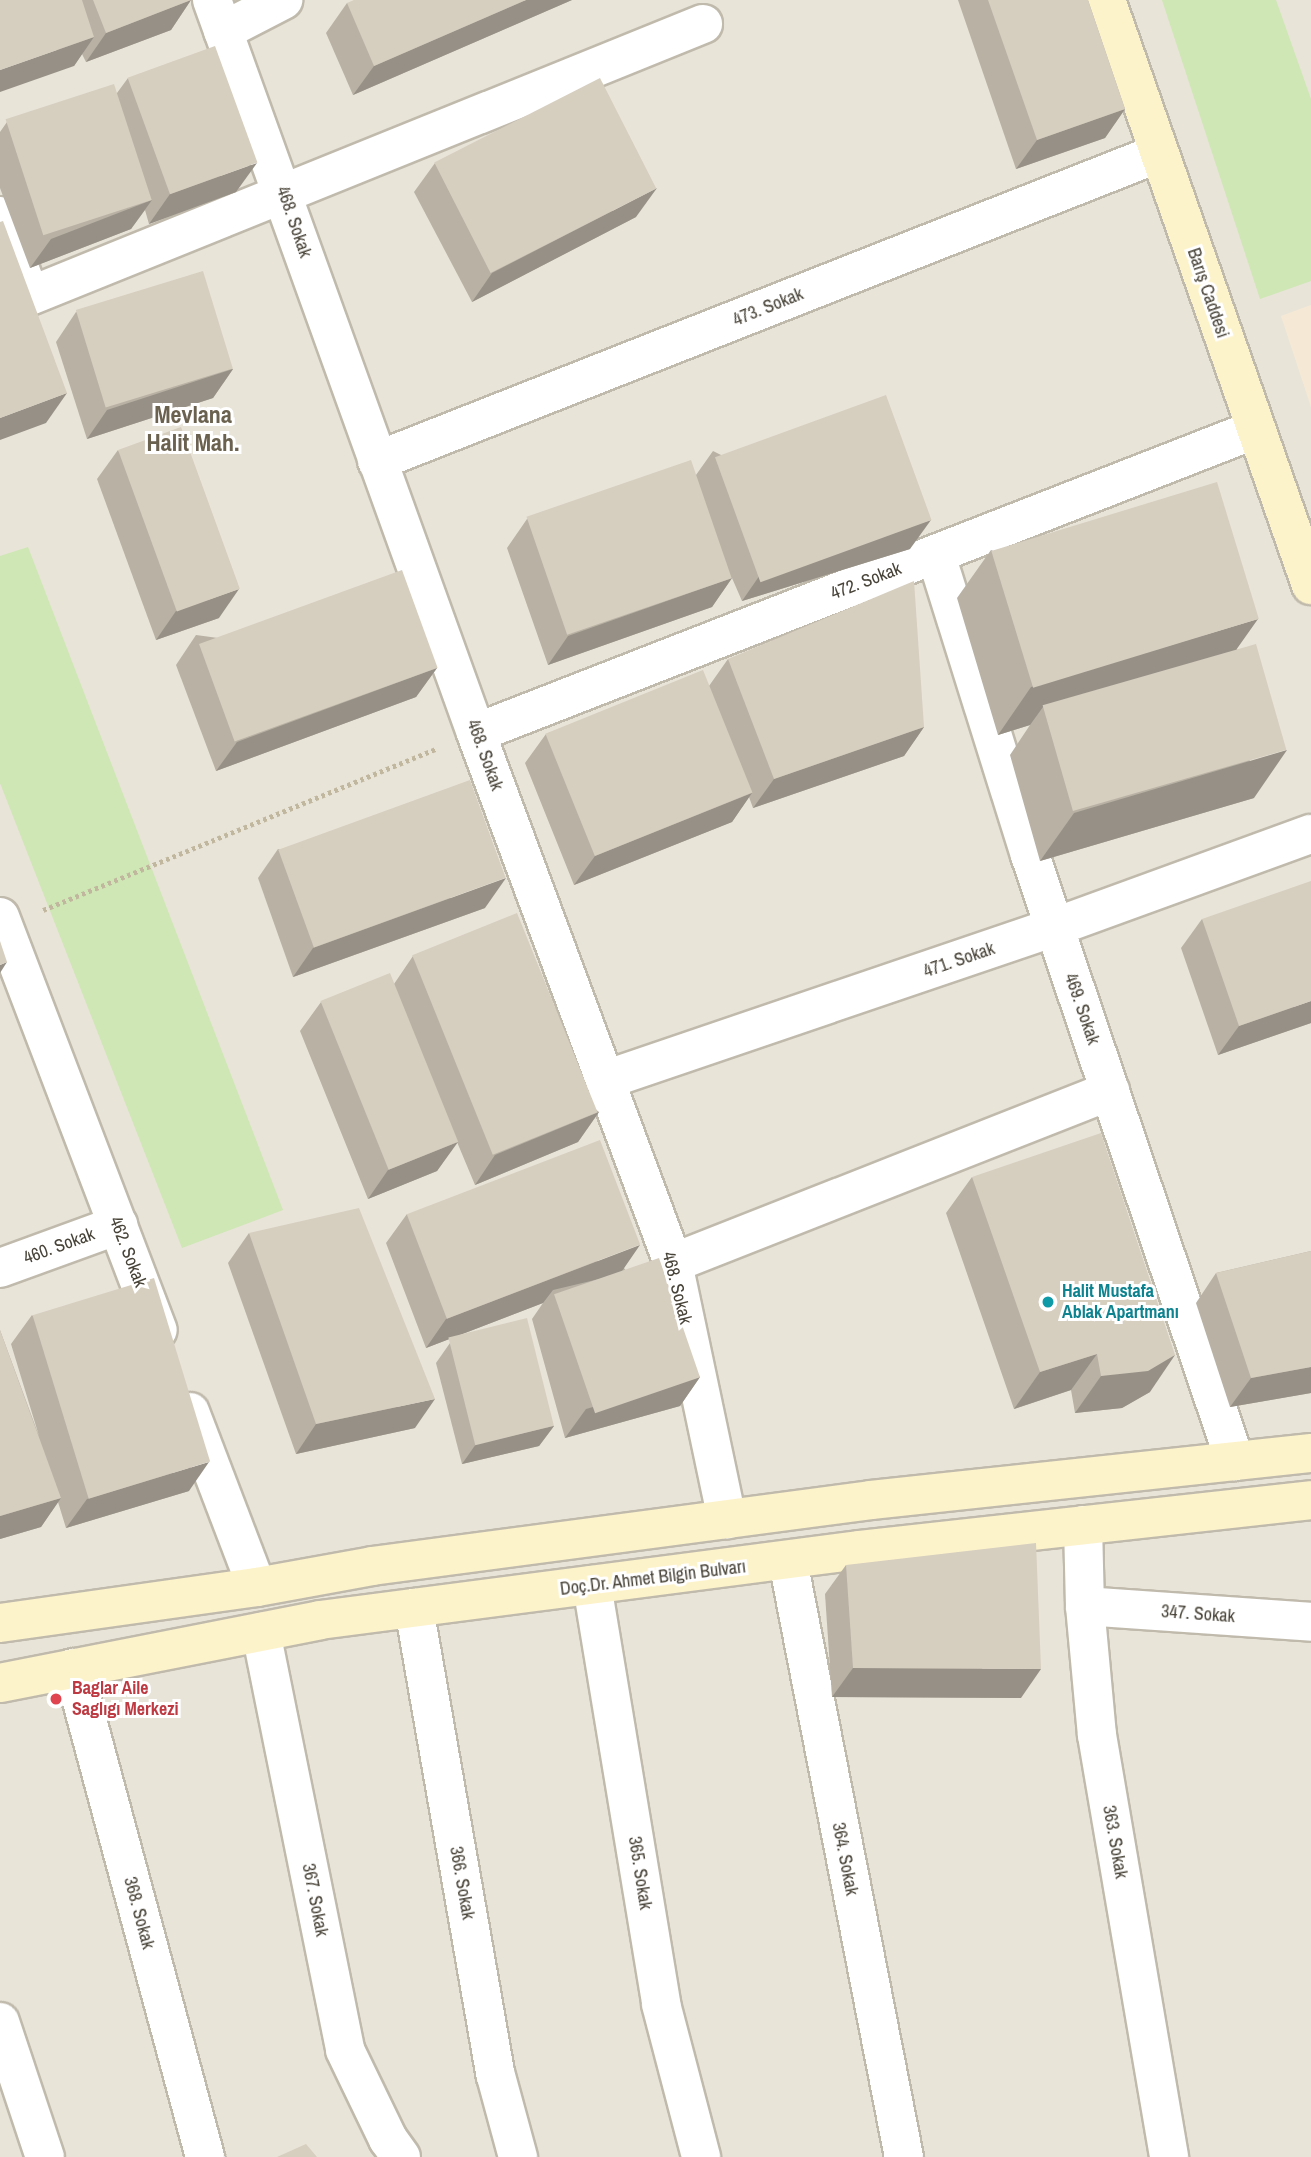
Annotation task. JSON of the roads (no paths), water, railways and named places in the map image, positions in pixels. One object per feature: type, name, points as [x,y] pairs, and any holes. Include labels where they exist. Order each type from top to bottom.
[{"type":"main road","name":"Barış Caddesi","points":[[1106,0],[1311,585]]},
{"type":"main road","points":[[0,1623],[257,1587],[372,1566],[871,1500],[1311,1453]]},
{"type":"main road","name":"Doç.Dr. Ahmet Bilgin Bulvarı","points":[[0,1683],[261,1632],[414,1608],[1083,1525],[1311,1500]]},
{"type":"street","points":[[218,15],[283,0]]},
{"type":"street","name":"468. Sokak","points":[[218,15],[476,733],[673,1263],[727,1519]]},
{"type":"street","points":[[0,216],[30,296],[283,191],[702,24]]},
{"type":"street","name":"473. Sokak","points":[[377,461],[1159,153]]},
{"type":"street","name":"472. Sokak","points":[[476,733],[1256,429]]},
{"type":"street","name":"469. Sokak","points":[[936,555],[1055,927],[1235,1461]]},
{"type":"street","name":"471. Sokak","points":[[605,1080],[1055,927],[1311,834]]},
{"type":"street","name":"462. Sokak","points":[[2,921],[257,1587]]},
{"type":"street","points":[[673,1263],[1110,1091]]},
{"type":"street","name":"460. Sokak","points":[[0,1268],[118,1225]]},
{"type":"street","name":"363. Sokak","points":[[1083,1525],[1086,1606],[1097,1735],[1169,2157]]},
{"type":"street","name":"364. Sokak","points":[[788,1561],[904,2157]]},
{"type":"street","name":"365. Sokak","points":[[592,1585],[662,2004],[701,2157]]},
{"type":"street","name":"347. Sokak","points":[[1086,1606],[1311,1622]]},
{"type":"street","name":"366. Sokak","points":[[414,1608],[496,2076],[518,2157]]},
{"type":"street","name":"367. Sokak","points":[[261,1632],[345,2050],[388,2139],[401,2157]]},
{"type":"street","name":"368. Sokak","points":[[73,1668],[205,2157]]},
{"type":"street","points":[[0,2022],[45,2157]]},
{"type":"place","name":"Halit Mustafa Ablak Apartmanı","points":[[1048,1302]]},
{"type":"place","name":"Baglar Aile Saglıgı Merkezi","points":[[56,1699]]},
{"type":"district","name":"Mevlana Halit Mah.","points":[[193,429]]}]
